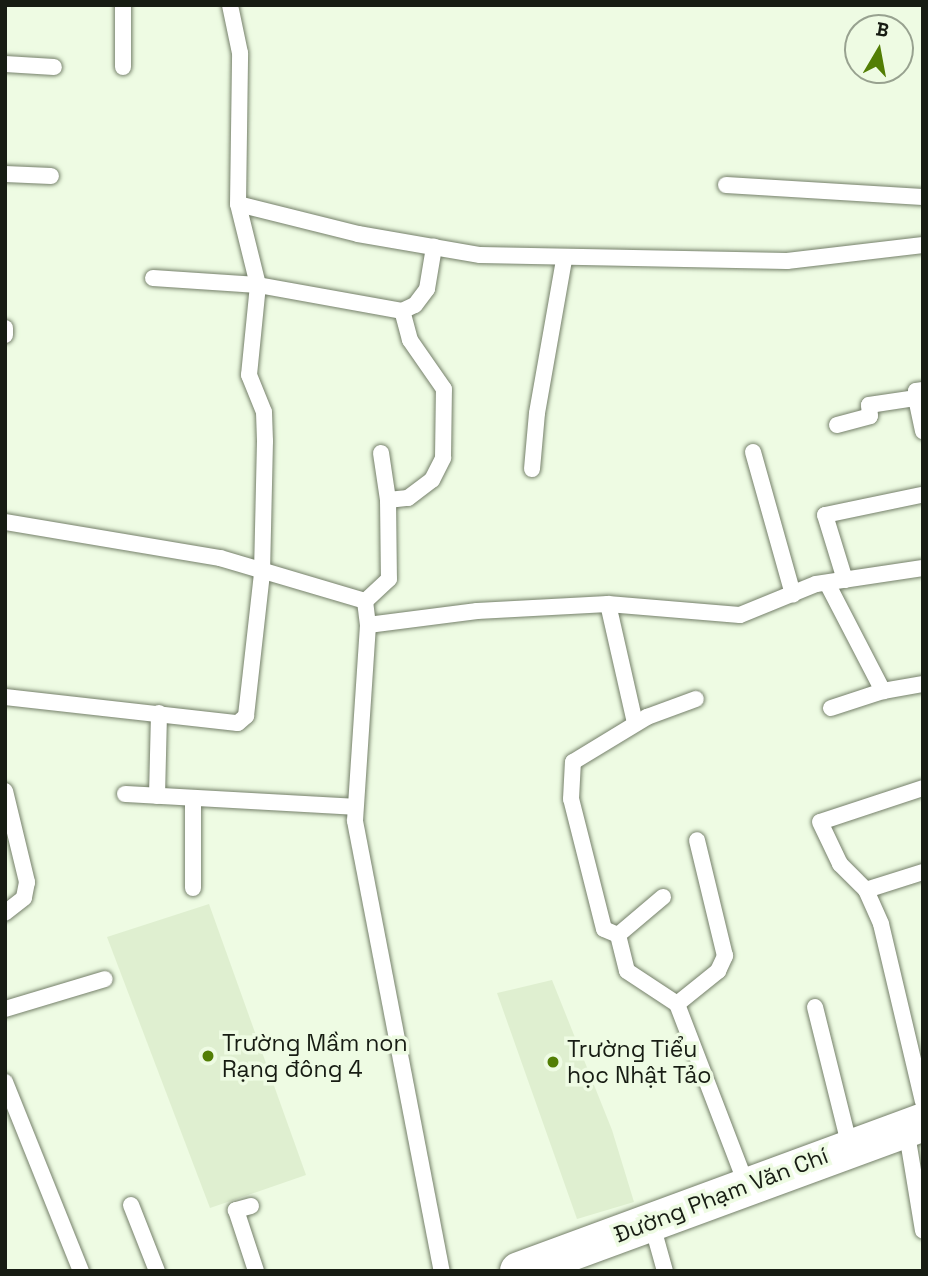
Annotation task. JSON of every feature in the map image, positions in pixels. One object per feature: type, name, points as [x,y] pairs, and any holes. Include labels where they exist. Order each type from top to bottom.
[{"type":"main road","name":"Đường Phạm Văn Chí","points":[[519,1271],[556,1264],[651,1221],[849,1147],[917,1117]]},
{"type":"lane","points":[[123,5],[123,67]]},
{"type":"lane","points":[[5,697],[243,721],[262,573],[264,412],[249,375],[258,285],[238,204],[240,53],[230,5]]},
{"type":"lane","points":[[5,64],[54,67]]},
{"type":"lane","points":[[5,174],[51,176]]},
{"type":"lane","points":[[726,185],[923,197]]},
{"type":"lane","points":[[238,204],[358,234],[434,247],[564,260],[788,261],[923,245]]},
{"type":"lane","points":[[153,278],[258,285],[402,311],[415,305],[427,289],[434,247]]},
{"type":"lane","points":[[533,469],[537,413],[564,260]]},
{"type":"lane","points":[[388,500],[408,498],[432,480],[443,458],[443,389],[410,340],[402,311]]},
{"type":"lane","points":[[5,328],[5,335]]},
{"type":"lane","points":[[837,425],[870,416],[869,405],[917,389],[923,431]]},
{"type":"lane","points":[[753,452],[793,594]]},
{"type":"lane","points":[[365,601],[389,579],[388,500],[381,453]]},
{"type":"lane","points":[[845,580],[825,515],[921,495]]},
{"type":"lane","points":[[5,522],[220,558],[262,573],[365,601]]},
{"type":"lane","points":[[368,625],[477,611],[608,604],[740,615],[827,583],[923,568]]},
{"type":"lane","points":[[827,583],[883,691]]},
{"type":"lane","points":[[365,601],[368,625],[355,807],[359,846],[391,992],[442,1271]]},
{"type":"lane","points":[[608,604],[635,723]]},
{"type":"lane","points":[[831,708],[883,691],[923,684]]},
{"type":"lane","points":[[618,935],[604,929],[571,799],[573,762],[635,723],[696,699]]},
{"type":"lane","points":[[157,796],[159,713]]},
{"type":"lane","points":[[923,788],[820,822],[840,864],[866,890],[881,924],[899,989],[917,1117],[923,1231]]},
{"type":"lane","points":[[5,791],[27,882],[24,898],[5,913]]},
{"type":"lane","points":[[125,794],[355,807]]},
{"type":"lane","points":[[192,798],[193,888]]},
{"type":"lane","points":[[677,1004],[718,971],[726,948],[697,840]]},
{"type":"lane","points":[[866,890],[923,872]]},
{"type":"lane","points":[[618,935],[663,897]]},
{"type":"lane","points":[[618,935],[627,971],[677,1004],[746,1184]]},
{"type":"lane","points":[[5,1009],[104,979]]},
{"type":"lane","points":[[815,1007],[849,1147]]},
{"type":"lane","points":[[5,1082],[81,1271]]},
{"type":"lane","points":[[131,1205],[157,1271]]},
{"type":"lane","points":[[251,1206],[236,1210],[256,1271]]},
{"type":"lane","points":[[651,1221],[665,1271]]},
{"type":"shaded area","name":"Trường Mầm non Rạng đông 4","points":[[209,904],[306,1175],[210,1208],[107,937]]},
{"type":"shaded area","name":"Trường Tiểu học Nhật Tảo","points":[[552,980],[612,1130],[634,1202],[577,1219],[497,993]]},
{"type":"place","name":"Trường Mầm non Rạng đông 4","points":[[208,1056]]},
{"type":"place","name":"Trường Tiểu học Nhật Tảo","points":[[553,1062]]}]
